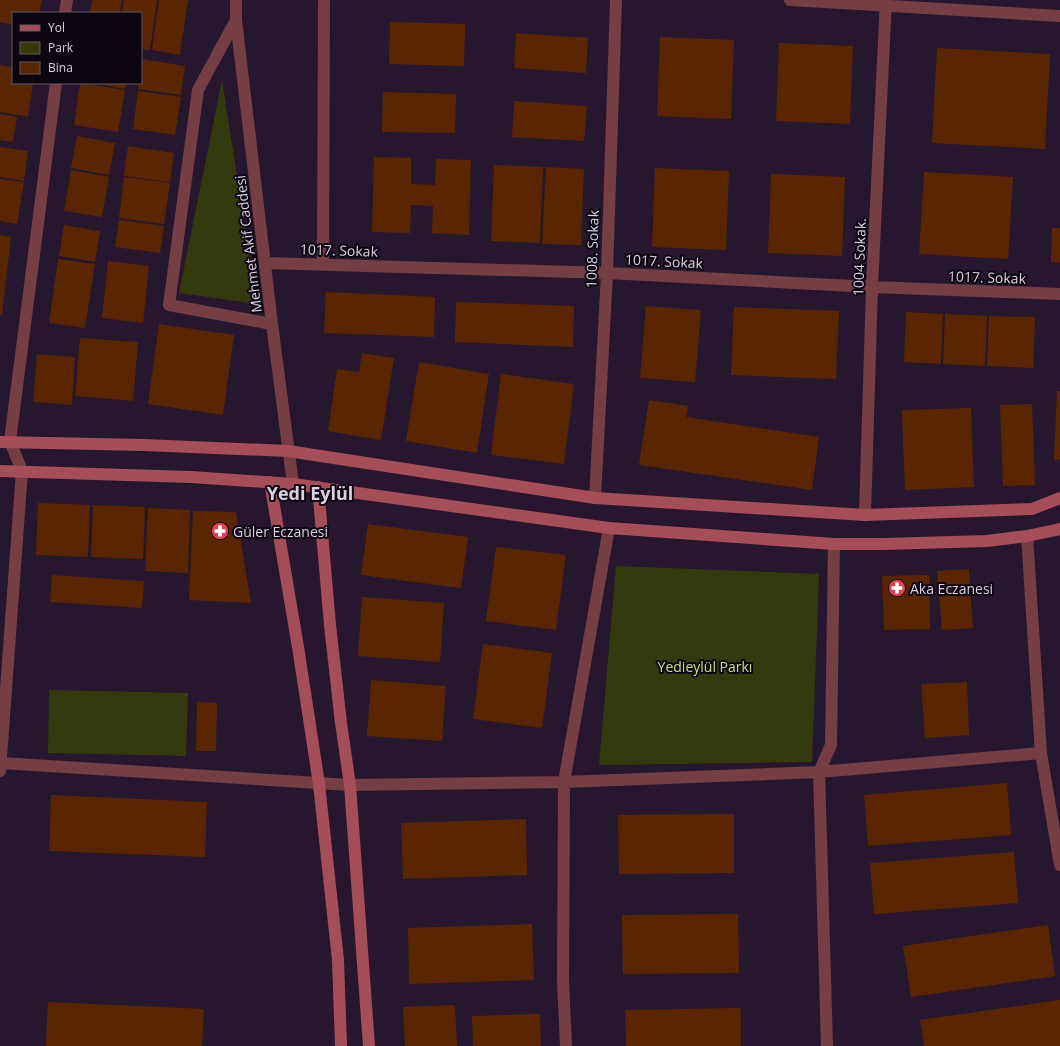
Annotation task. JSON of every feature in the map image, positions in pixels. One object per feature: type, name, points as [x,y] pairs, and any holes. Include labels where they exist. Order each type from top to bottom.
[{"type":"main road","points":[[5,442],[288,451],[595,498],[865,515],[1032,510],[1060,498]]},
{"type":"main road","points":[[0,471],[191,477],[293,484],[608,528],[834,544],[987,541],[1027,536],[1060,529]]},
{"type":"main road","points":[[270,482],[298,647],[319,784],[338,960],[340,1046]]},
{"type":"main road","points":[[318,487],[330,632],[350,785],[369,1046]]},
{"type":"street","points":[[65,12],[67,0]]},
{"type":"street","name":"Mehmet Akif Caddesi","points":[[236,0],[236,20],[266,263],[272,324],[293,484]]},
{"type":"street","points":[[323,265],[324,0]]},
{"type":"street","name":"1008. Sokak","points":[[595,498],[607,273],[616,0]]},
{"type":"street","points":[[790,0],[886,3],[1060,16]]},
{"type":"street","name":"1004 Sokak.","points":[[865,515],[872,288],[886,3]]},
{"type":"street","points":[[236,20],[198,90],[169,306],[272,324]]},
{"type":"street","points":[[56,84],[5,442],[22,471],[0,767],[350,785],[564,782],[820,772],[1041,753]]},
{"type":"street","name":"1017. Sokak","points":[[266,263],[607,273],[872,288],[1060,294]]},
{"type":"street","points":[[566,1046],[563,982],[564,782],[608,528]]},
{"type":"street","points":[[1027,536],[1041,753],[1056,821],[1060,865]]},
{"type":"street","points":[[827,1046],[820,772],[831,745],[834,544]]},
{"type":"green space","points":[[222,80],[257,304],[179,293]]},
{"type":"green space","name":"Yedieylül Parkı","points":[[616,566],[819,574],[812,762],[599,765]]},
{"type":"green space","points":[[49,690],[188,693],[186,756],[48,753]]},
{"type":"building","points":[[0,0],[42,0],[39,12],[12,12],[12,25],[0,22]]},
{"type":"building","points":[[92,0],[122,0],[120,12],[90,12]]},
{"type":"building","points":[[124,0],[157,0],[150,50],[142,49],[142,12],[122,12]]},
{"type":"building","points":[[159,0],[188,0],[180,55],[152,50]]},
{"type":"building","points":[[390,22],[465,24],[464,66],[389,64]]},
{"type":"building","points":[[516,33],[588,38],[586,73],[514,68]]},
{"type":"building","points":[[660,37],[734,40],[731,119],[657,116]]},
{"type":"building","points":[[779,43],[853,46],[850,124],[776,121]]},
{"type":"building","points":[[937,48],[1050,54],[1045,149],[932,143]]},
{"type":"building","points":[[143,59],[185,66],[181,95],[138,89],[139,84],[142,84]]},
{"type":"building","points":[[0,65],[12,67],[12,84],[33,84],[28,117],[0,112]]},
{"type":"building","points":[[80,84],[125,90],[118,132],[74,125]]},
{"type":"building","points":[[100,84],[126,84],[125,89]]},
{"type":"building","points":[[138,91],[181,97],[175,135],[133,129]]},
{"type":"building","points":[[383,92],[456,94],[455,133],[382,132]]},
{"type":"building","points":[[514,101],[587,106],[584,141],[512,137]]},
{"type":"building","points":[[0,114],[17,117],[13,142],[0,140]]},
{"type":"building","points":[[77,136],[115,143],[109,175],[71,168]]},
{"type":"building","points":[[128,146],[174,153],[170,182],[124,176]]},
{"type":"building","points":[[0,147],[28,151],[24,181],[0,177]]},
{"type":"building","points":[[374,157],[411,158],[411,184],[435,185],[436,159],[471,160],[469,235],[432,233],[433,206],[411,205],[410,233],[372,232]]},
{"type":"building","points":[[494,165],[543,167],[540,243],[491,241]]},
{"type":"building","points":[[546,167],[584,169],[581,245],[542,244]]},
{"type":"building","points":[[655,168],[729,171],[726,250],[652,247]]},
{"type":"building","points":[[71,170],[109,177],[102,217],[64,211]]},
{"type":"building","points":[[924,172],[1013,177],[1008,259],[919,254]]},
{"type":"building","points":[[771,174],[845,177],[842,256],[768,253]]},
{"type":"building","points":[[124,177],[170,183],[164,224],[119,218]]},
{"type":"building","points":[[0,179],[24,182],[17,224],[0,221]]},
{"type":"building","points":[[119,220],[164,226],[160,253],[115,247]]},
{"type":"building","points":[[64,225],[100,231],[95,262],[59,256]]},
{"type":"building","points":[[1052,228],[1060,228],[1060,263],[1051,262]]},
{"type":"building","points":[[0,235],[11,237],[2,315],[0,315]]},
{"type":"building","points":[[58,259],[95,264],[85,328],[49,323]]},
{"type":"building","points":[[108,261],[149,266],[143,323],[102,318]]},
{"type":"building","points":[[326,292],[435,297],[434,337],[324,333]]},
{"type":"building","points":[[456,302],[574,306],[573,347],[455,342]]},
{"type":"building","points":[[646,306],[701,310],[695,382],[640,378]]},
{"type":"building","points":[[734,307],[839,311],[836,379],[731,375]]},
{"type":"building","points":[[906,312],[943,314],[941,364],[904,362]]},
{"type":"building","points":[[945,314],[987,316],[985,366],[943,364]]},
{"type":"building","points":[[989,316],[1035,317],[1033,368],[987,366]]},
{"type":"building","points":[[159,324],[234,335],[223,415],[148,404]]},
{"type":"building","points":[[80,338],[138,342],[133,401],[75,396]]},
{"type":"building","points":[[362,353],[394,358],[381,440],[328,431],[337,369],[359,372]]},
{"type":"building","points":[[37,354],[75,357],[72,405],[33,402]]},
{"type":"building","points":[[419,362],[489,374],[477,453],[406,441]]},
{"type":"building","points":[[501,374],[574,384],[564,464],[491,455]]},
{"type":"building","points":[[1057,391],[1060,391],[1060,459],[1054,461]]},
{"type":"building","points":[[649,400],[688,406],[686,417],[819,437],[812,490],[639,465]]},
{"type":"building","points":[[1032,404],[1035,485],[1003,486],[1000,405]]},
{"type":"building","points":[[971,408],[974,487],[905,490],[902,410]]},
{"type":"building","points":[[38,503],[90,505],[88,557],[36,555]]},
{"type":"building","points":[[93,505],[145,507],[143,559],[91,557]]},
{"type":"building","points":[[148,508],[190,510],[188,573],[145,571]]},
{"type":"building","points":[[193,511],[236,512],[251,603],[189,600]]},
{"type":"building","points":[[368,524],[468,537],[461,588],[361,575]]},
{"type":"building","points":[[496,547],[566,555],[556,630],[486,621]]},
{"type":"building","points":[[969,569],[973,628],[942,630],[937,571]]},
{"type":"building","points":[[52,575],[144,581],[142,608],[50,602]]},
{"type":"building","points":[[929,575],[930,629],[884,630],[882,576]]},
{"type":"building","points":[[362,597],[444,603],[440,662],[358,656]]},
{"type":"building","points":[[483,644],[552,653],[542,728],[473,719]]},
{"type":"building","points":[[371,680],[446,686],[442,741],[367,736]]},
{"type":"building","points":[[967,682],[969,735],[925,738],[921,684]]},
{"type":"building","points":[[197,702],[217,703],[216,751],[196,751]]},
{"type":"building","points":[[1007,783],[1011,835],[868,846],[864,795]]},
{"type":"building","points":[[51,795],[207,802],[205,857],[49,851]]},
{"type":"building","points":[[734,814],[734,873],[619,874],[618,815]]},
{"type":"building","points":[[526,819],[527,875],[403,879],[401,823]]},
{"type":"building","points":[[1014,852],[1018,903],[874,914],[870,863]]},
{"type":"building","points":[[738,914],[739,973],[623,974],[622,915]]},
{"type":"building","points":[[532,924],[534,980],[409,984],[408,928]]},
{"type":"building","points":[[1048,925],[1055,976],[911,997],[903,946]]},
{"type":"building","points":[[1060,1000],[1060,1046],[924,1046],[920,1020]]},
{"type":"building","points":[[48,1002],[204,1009],[202,1046],[46,1046]]},
{"type":"building","points":[[455,1005],[457,1046],[405,1046],[403,1007]]},
{"type":"building","points":[[741,1008],[741,1046],[626,1046],[625,1010]]},
{"type":"building","points":[[540,1014],[541,1046],[473,1046],[472,1016]]},
{"type":"place","name":"Güler Eczanesi","points":[[220,531]]},
{"type":"place","name":"Aka Eczanesi","points":[[897,588]]},
{"type":"district","name":"Yedi Eylül","points":[[310,493]]}]
